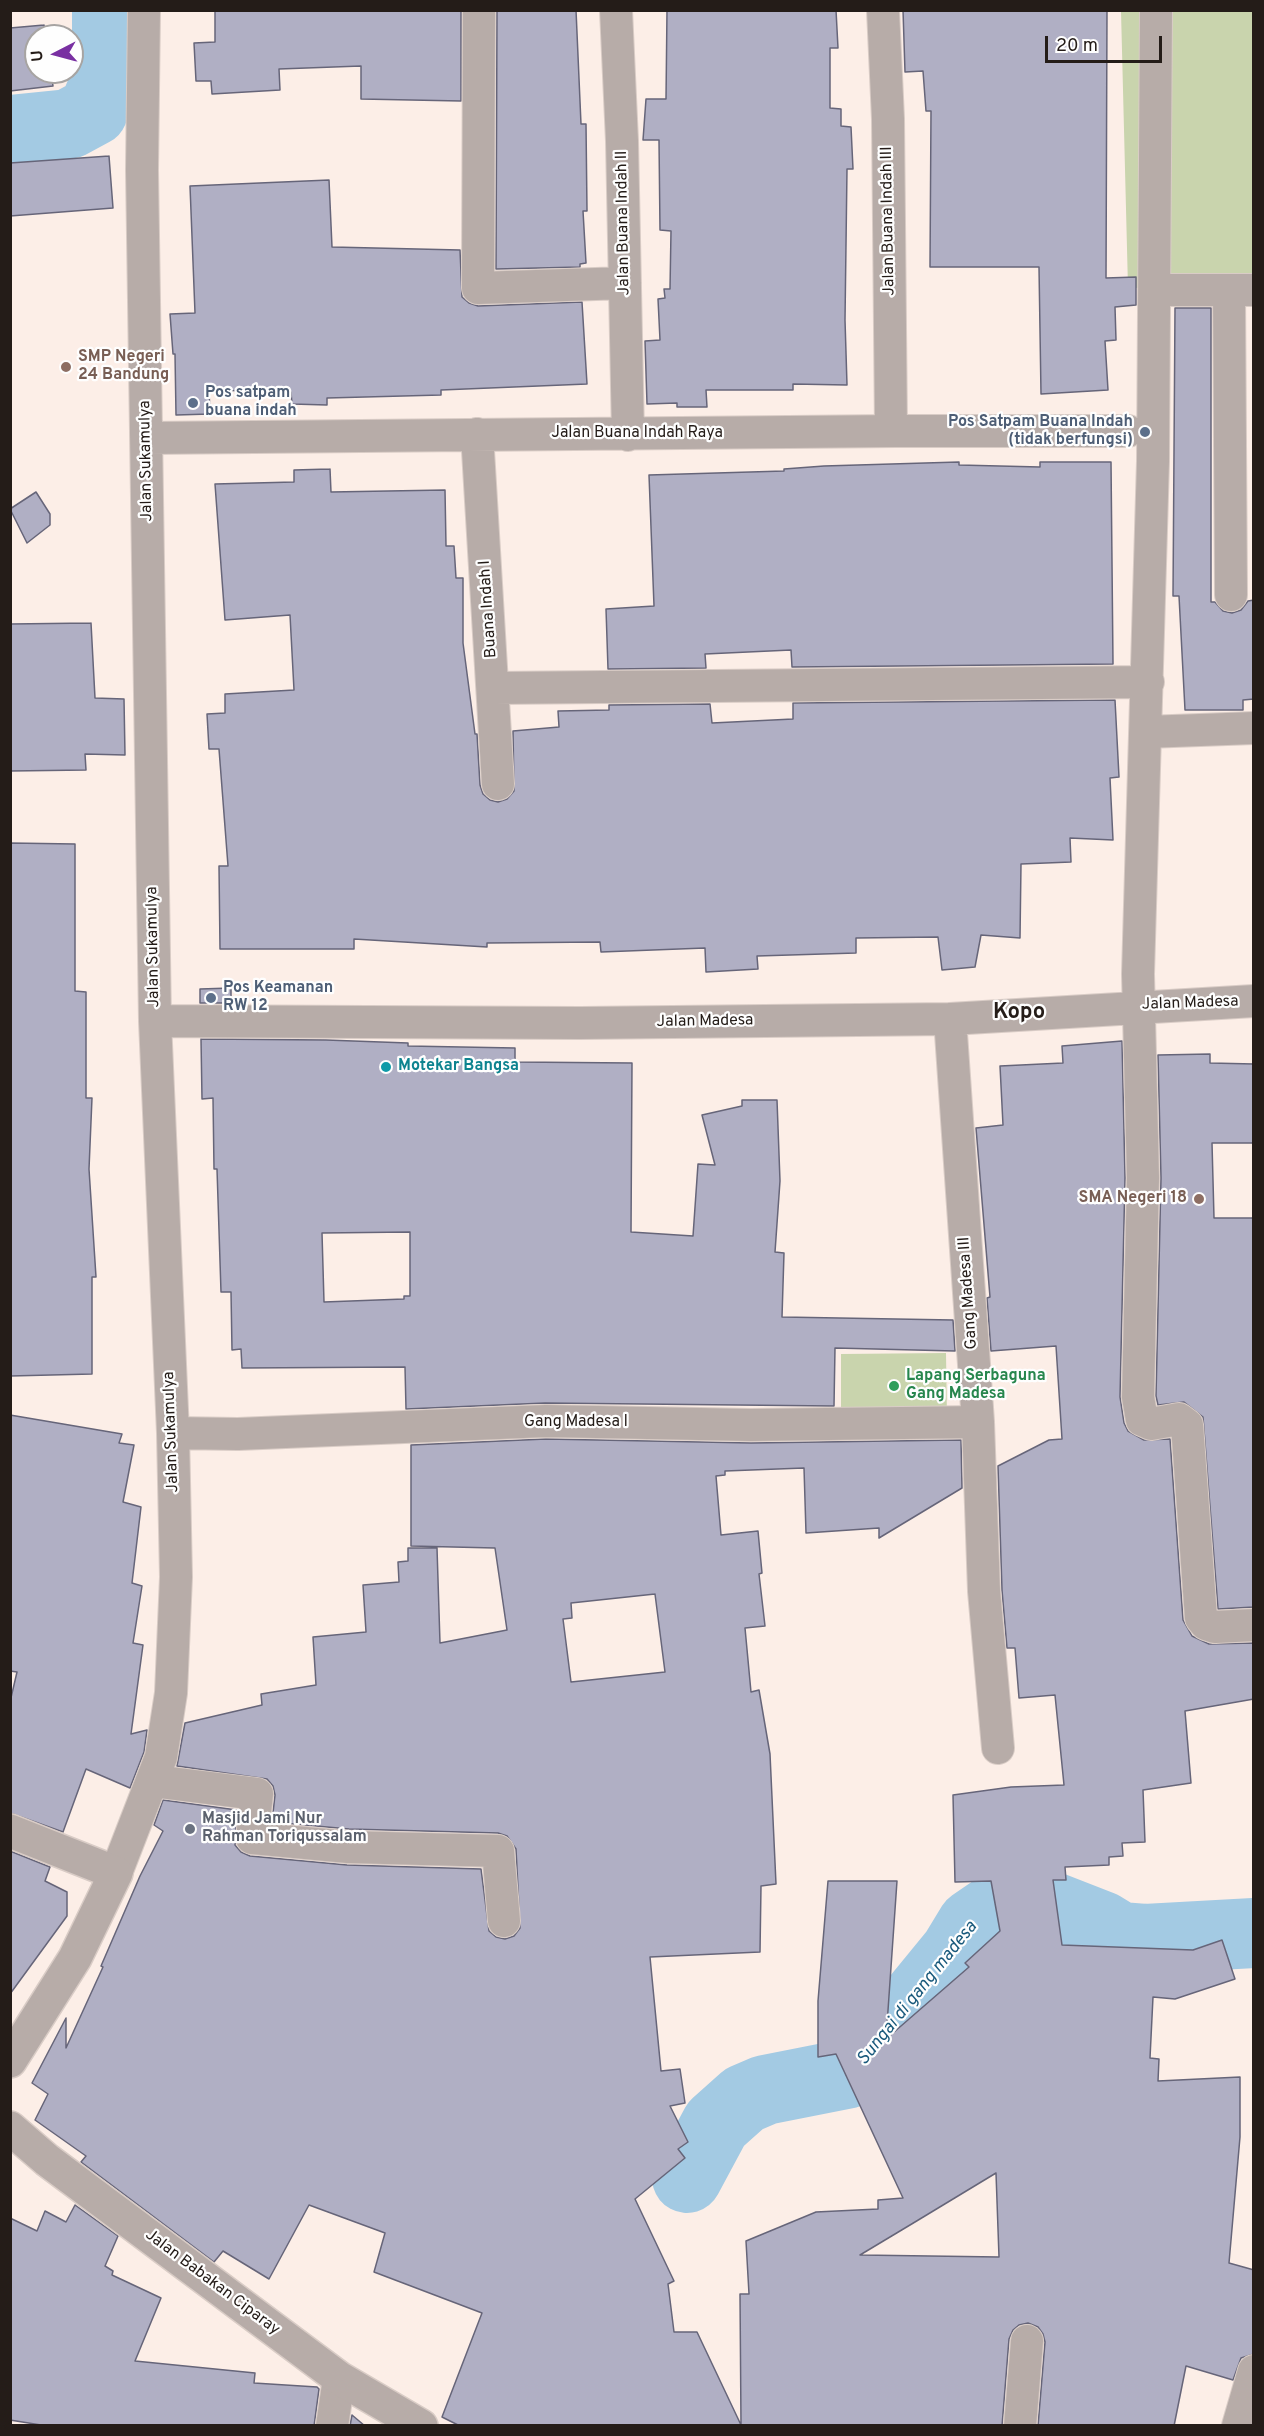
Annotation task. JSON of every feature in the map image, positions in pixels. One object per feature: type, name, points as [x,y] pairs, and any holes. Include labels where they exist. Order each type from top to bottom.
[{"type":"street","name":"Jalan Sukamulya","points":[[116,1873],[162,1757],[171,1693],[176,1577],[173,1433],[155,1021],[142,170],[144,10]]},
{"type":"street","points":[[479,10],[478,288],[625,283]]},
{"type":"street","name":"Jalan Buana Indah II","points":[[616,10],[628,435]]},
{"type":"street","name":"Jalan Buana Indah III","points":[[883,10],[888,119],[891,431]]},
{"type":"street","points":[[1156,10],[1156,290],[1153,460],[1138,1006],[1143,1178],[1137,1341],[1139,1414],[1142,1420],[1151,1424],[1179,1419],[1188,1425],[1201,1618],[1206,1624],[1215,1627],[1254,1624]]},
{"type":"street","points":[[1156,290],[1241,290],[1231,595]]},
{"type":"street","points":[[1153,460],[1128,432],[1154,401]]},
{"type":"street","name":"Jalan Buana Indah Raya","points":[[147,438],[891,431],[1128,432]]},
{"type":"street","name":"Buana Indah I","points":[[477,434],[498,784]]},
{"type":"street","points":[[494,688],[1148,682]]},
{"type":"street","points":[[1146,732],[1254,728]]},
{"type":"street","name":"Jalan Madesa","points":[[155,1021],[580,1023],[950,1019],[1138,1006],[1254,1001]]},
{"type":"street","name":"Gang Madesa III","points":[[950,1019],[978,1422],[984,1591],[998,1748]]},
{"type":"street","name":"Gang Madesa I","points":[[173,1433],[238,1434],[546,1421],[751,1425],[978,1422]]},
{"type":"street","points":[[153,1781],[257,1794],[252,1838],[348,1847],[498,1851],[504,1921]]},
{"type":"street","points":[[10,1831],[116,1873],[75,1958],[10,2061]]},
{"type":"street","name":"Jalan Babakan Ciparay","points":[[10,2128],[47,2160],[339,2378],[421,2426]]},
{"type":"street","points":[[1020,2426],[1028,2341]]},
{"type":"street","points":[[1239,2426],[1254,2372]]},
{"type":"street","points":[[332,2426],[339,2378]]},
{"type":"green space","points":[[1121,11],[1253,11],[1253,286],[1128,288]]},
{"type":"green space","name":"Lapang Serbaguna Gang Madesa","points":[[946,1353],[947,1419],[841,1420],[841,1354]]},
{"type":"building","points":[[215,10],[461,10],[461,101],[361,99],[361,66],[279,69],[280,90],[212,94],[211,81],[196,81],[194,43],[215,42]]},
{"type":"building","points":[[497,10],[576,10],[581,124],[586,124],[587,211],[583,211],[586,263],[580,264],[580,267],[496,269]]},
{"type":"building","points":[[667,10],[836,10],[838,48],[830,48],[830,108],[841,109],[841,126],[851,127],[853,169],[847,169],[845,320],[847,385],[793,384],[793,390],[706,390],[707,407],[677,407],[677,403],[647,404],[645,341],[660,340],[658,299],[665,298],[664,289],[670,289],[671,231],[660,230],[659,140],[643,140],[646,99],[666,99]]},
{"type":"building","points":[[903,10],[1107,10],[1106,278],[1136,277],[1136,305],[1115,307],[1116,340],[1105,341],[1108,390],[1041,394],[1039,267],[930,267],[931,111],[926,111],[923,71],[905,72]]},
{"type":"building","points":[[24,27],[24,84],[53,84],[53,86],[10,91],[10,28]]},
{"type":"building","points":[[109,156],[113,208],[10,216],[10,163]]},
{"type":"building","points":[[329,180],[332,247],[460,250],[462,297],[478,306],[582,302],[587,384],[441,390],[441,395],[327,398],[327,405],[292,404],[291,392],[209,390],[210,414],[176,415],[175,354],[173,354],[170,314],[195,313],[190,186]]},
{"type":"building","points":[[1175,308],[1211,308],[1211,602],[1215,602],[1223,611],[1232,613],[1241,610],[1248,601],[1254,600],[1254,699],[1243,700],[1243,710],[1185,710],[1179,596],[1173,596]]},
{"type":"building","points":[[959,462],[959,465],[1040,467],[1040,462],[1111,462],[1113,664],[792,667],[791,650],[705,654],[706,668],[608,669],[606,609],[654,606],[649,475]]},
{"type":"building","points":[[330,469],[331,492],[445,490],[446,546],[454,546],[456,578],[463,578],[463,643],[475,734],[477,734],[480,785],[483,794],[490,800],[498,802],[507,799],[514,791],[513,731],[559,727],[558,711],[609,710],[609,705],[710,704],[712,723],[793,719],[793,703],[1115,700],[1119,777],[1110,778],[1113,840],[1070,838],[1071,862],[1021,864],[1020,938],[981,935],[975,967],[942,970],[938,937],[856,938],[856,953],[757,956],[758,969],[706,972],[705,948],[601,952],[600,942],[487,943],[487,947],[354,939],[354,949],[220,949],[219,866],[228,866],[219,749],[209,749],[207,714],[225,713],[225,694],[294,690],[290,615],[225,620],[215,484],[294,482],[294,470]]},
{"type":"building","points":[[36,492],[50,514],[50,525],[27,543],[10,509]]},
{"type":"building","points":[[91,623],[95,698],[124,699],[125,755],[85,754],[86,770],[10,771],[10,624]]},
{"type":"building","points":[[10,843],[75,844],[75,991],[86,992],[86,1098],[92,1098],[89,1169],[96,1277],[92,1277],[92,1374],[10,1376]]},
{"type":"building","points":[[231,988],[231,1003],[200,1003],[200,989]]},
{"type":"building","points":[[201,1039],[326,1040],[408,1043],[408,1046],[515,1048],[515,1062],[632,1063],[631,1232],[693,1236],[698,1164],[715,1165],[702,1115],[742,1106],[742,1100],[777,1100],[780,1181],[775,1252],[784,1253],[782,1317],[953,1320],[955,1351],[835,1348],[834,1406],[545,1403],[406,1409],[405,1367],[242,1368],[241,1349],[232,1350],[231,1292],[221,1292],[217,1169],[214,1169],[213,1098],[202,1099]],"holes":[[[410,1232],[410,1296],[404,1296],[404,1299],[324,1302],[322,1233]]]},
{"type":"building","points":[[1122,1041],[1125,1178],[1120,1397],[1124,1423],[1128,1431],[1144,1440],[1170,1439],[1183,1620],[1192,1636],[1209,1644],[1254,1643],[1254,1699],[1185,1711],[1191,1783],[1143,1790],[1145,1842],[1122,1843],[1123,1856],[1109,1857],[1109,1865],[1065,1867],[1066,1880],[1053,1880],[1062,1945],[1193,1950],[1222,1940],[1235,1979],[1175,1999],[1153,1997],[1150,2058],[1159,2059],[1158,2081],[1240,2077],[1240,2137],[1229,2263],[1254,2270],[1254,2354],[1241,2358],[1233,2380],[1186,2366],[1174,2426],[1038,2426],[1045,2342],[1038,2327],[1028,2323],[1019,2325],[1013,2330],[1009,2339],[1002,2426],[460,2426],[442,2417],[482,2313],[374,2272],[385,2233],[309,2205],[269,2279],[223,2251],[214,2262],[81,2162],[86,2156],[35,2120],[48,2094],[32,2083],[66,2018],[66,2048],[103,1967],[101,1966],[140,1876],[163,1831],[154,1825],[163,1800],[237,1810],[235,1845],[241,1852],[250,1856],[347,1865],[481,1869],[489,1931],[496,1937],[505,1939],[514,1936],[520,1928],[516,1849],[507,1836],[498,1833],[349,1829],[272,1822],[275,1795],[273,1786],[267,1779],[177,1766],[185,1723],[262,1705],[261,1694],[316,1685],[313,1637],[366,1632],[363,1585],[399,1582],[398,1562],[408,1561],[408,1548],[437,1548],[440,1643],[507,1630],[495,1548],[411,1546],[411,1445],[546,1439],[751,1443],[961,1440],[962,1488],[879,1538],[879,1528],[806,1533],[804,1468],[725,1471],[725,1475],[716,1476],[721,1535],[758,1531],[762,1573],[759,1574],[765,1626],[745,1628],[751,1692],[759,1690],[770,1754],[776,1884],[761,1886],[760,1952],[650,1957],[661,2071],[680,2069],[685,2103],[670,2106],[688,2142],[678,2149],[685,2158],[635,2199],[674,2281],[668,2284],[674,2332],[697,2332],[741,2425],[740,2294],[749,2294],[746,2241],[816,2212],[878,2209],[878,2200],[903,2198],[836,2054],[818,2057],[818,2001],[828,1881],[897,1881],[886,2039],[969,1967],[965,1963],[1000,1931],[991,1881],[955,1882],[953,1795],[1011,1787],[1064,1785],[1055,1695],[1019,1698],[1015,1648],[1007,1648],[1002,1590],[998,1466],[1049,1440],[1062,1439],[1056,1346],[991,1351],[987,1298],[990,1297],[976,1128],[1003,1125],[1000,1066],[1063,1063],[1062,1046]],"holes":[[[655,1594],[665,1672],[571,1682],[563,1619],[572,1618],[571,1603]],[[996,2173],[999,2257],[860,2255],[915,2222]]]},
{"type":"building","name":"SMA Negeri 18","points":[[1210,1054],[1210,1063],[1254,1064],[1254,1143],[1212,1143],[1214,1218],[1254,1218],[1254,1607],[1218,1609],[1203,1417],[1184,1402],[1158,1405],[1156,1396],[1161,1178],[1158,1055]]},
{"type":"building","points":[[10,1415],[122,1434],[119,1443],[134,1445],[123,1502],[141,1507],[132,1583],[142,1586],[133,1643],[143,1645],[131,1734],[147,1730],[144,1752],[130,1788],[86,1769],[63,1832],[10,1813],[10,1702],[17,1672],[10,1671]]},
{"type":"building","points":[[10,1851],[50,1867],[45,1881],[67,1892],[67,1916],[10,1994]]},
{"type":"building","points":[[75,2205],[118,2236],[105,2266],[113,2271],[112,2275],[161,2298],[135,2361],[255,2373],[254,2383],[317,2387],[319,2389],[314,2426],[47,2426],[10,2420],[10,2218],[37,2231],[45,2211],[66,2222]]},
{"type":"building","points":[[352,2415],[365,2426],[350,2426]]},
{"type":"waterway","points":[[10,130],[69,124],[93,111],[107,78],[107,10]]},
{"type":"waterway","name":"Sungai di gang madesa","points":[[687,2178],[716,2124],[744,2099],[765,2090],[846,2074],[860,2068],[955,1952],[972,1924],[1007,1900],[1043,1903],[1102,1926],[1120,1937],[1145,1939],[1254,1933]]},
{"type":"place","name":"SMP Negeri 24 Bandung","points":[[66,367]]},
{"type":"place","name":"Pos satpam buana indah","points":[[193,403]]},
{"type":"place","name":"Pos Satpam Buana Indah (tidak berfungsi)","points":[[1145,432]]},
{"type":"place","name":"Pos Keamanan RW 12","points":[[211,998]]},
{"type":"place","name":"Motekar Bangsa","points":[[386,1067]]},
{"type":"place","name":"SMA Negeri 18","points":[[1199,1199]]},
{"type":"place","name":"Lapang Serbaguna Gang Madesa","points":[[894,1386]]},
{"type":"place","name":"Masjid Jami Nur Rahman Toriqussalam","points":[[190,1829]]},
{"type":"district","name":"Kopo","points":[[1019,1014]]}]
